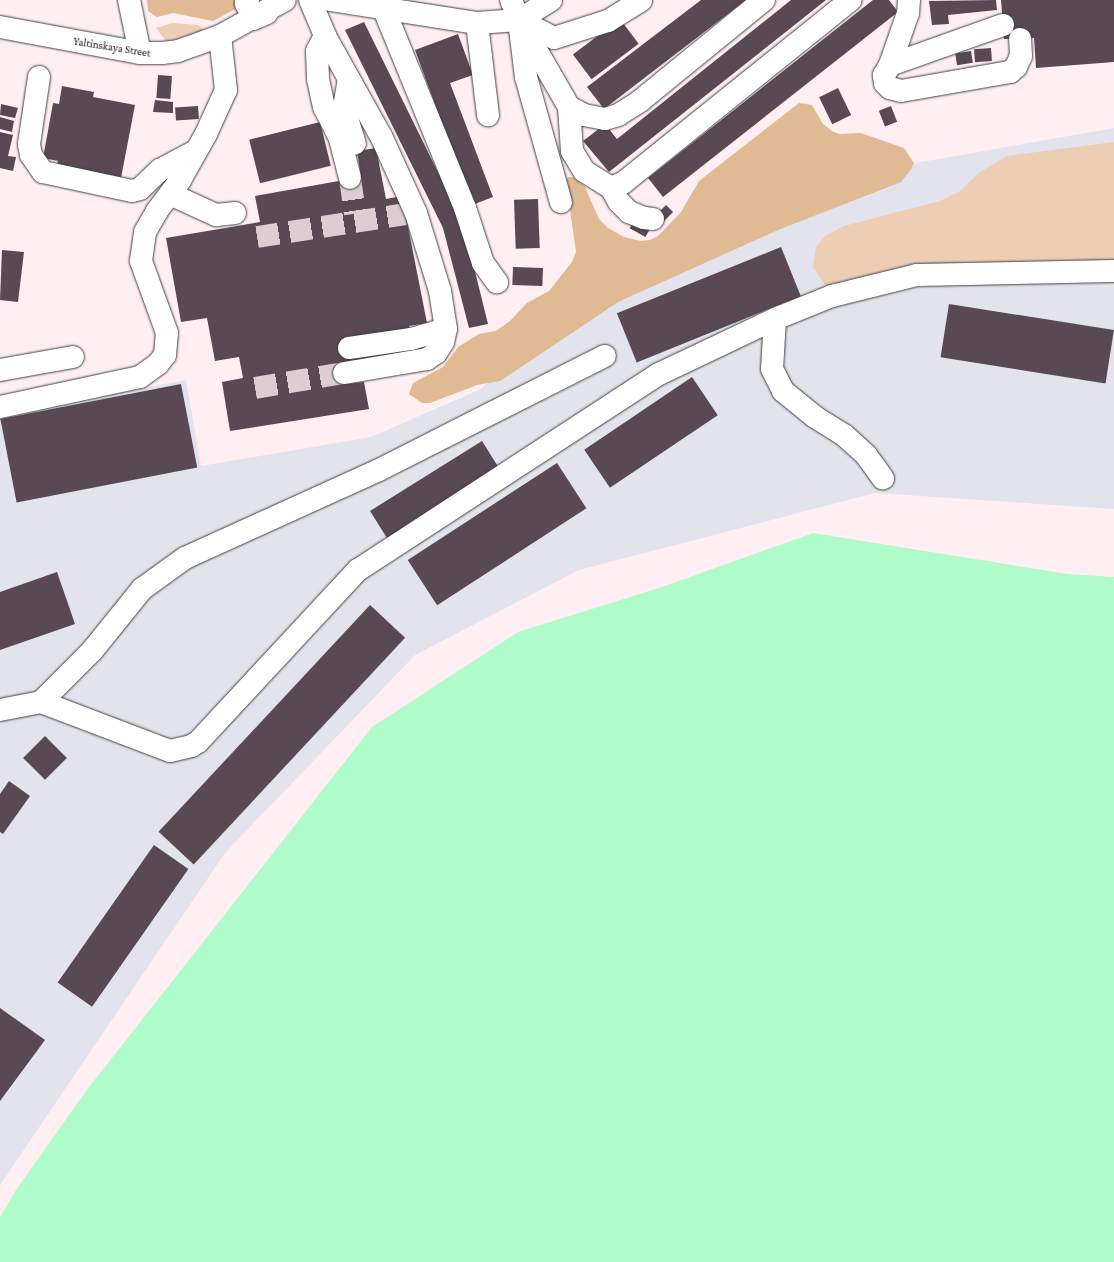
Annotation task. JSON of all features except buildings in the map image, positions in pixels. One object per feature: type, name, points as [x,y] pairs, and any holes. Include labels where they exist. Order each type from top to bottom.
[{"type":"street","points":[[129,0],[140,53]]},
{"type":"street","name":"Yaltinskaya Street","points":[[0,27],[140,53],[178,51],[220,36],[251,10],[284,0]]},
{"type":"street","points":[[251,10],[298,0]]},
{"type":"street","points":[[310,0],[325,36],[381,136],[440,291],[446,329],[443,342],[436,353],[427,358],[344,374]]},
{"type":"street","points":[[330,0],[383,7],[439,9],[477,23],[551,0]]},
{"type":"street","points":[[515,10],[554,38],[608,21],[640,0]]},
{"type":"street","points":[[569,107],[584,115],[605,119],[618,115],[640,101],[764,0]]},
{"type":"street","points":[[611,188],[623,183],[851,0]]},
{"type":"street","points":[[909,6],[924,53]]},
{"type":"street","points":[[909,6],[890,65],[884,75],[885,83],[901,91],[976,80],[1010,72],[1016,67],[1021,56],[1020,39]]},
{"type":"street","points":[[383,7],[462,200],[483,263],[497,282]]},
{"type":"street","points":[[515,10],[569,107],[572,151],[584,171],[611,188],[619,202],[629,212],[644,218],[653,218]]},
{"type":"street","points":[[515,10],[526,77],[561,202]]},
{"type":"street","points":[[477,23],[488,115]]},
{"type":"street","points":[[890,65],[1003,25]]},
{"type":"street","points":[[0,407],[140,377],[158,364],[165,355],[167,333],[141,261],[145,232],[206,134],[226,90],[220,36]]},
{"type":"street","points":[[325,36],[316,51],[318,79],[324,107],[340,140],[350,178]]},
{"type":"street","points":[[39,77],[29,144],[31,155],[43,172],[132,191],[140,188],[160,170],[195,151]]},
{"type":"street","points":[[349,79],[344,108],[355,143]]},
{"type":"street","points":[[170,194],[216,215],[235,213]]},
{"type":"street","points":[[0,710],[41,702],[170,750],[191,746],[198,742],[358,570],[658,374],[775,319],[832,296],[917,274],[1114,271]]},
{"type":"street","points":[[775,319],[772,369],[783,391],[815,417],[844,435],[866,455],[884,478]]},
{"type":"street","points":[[349,348],[411,339],[446,329]]},
{"type":"street","points":[[41,702],[92,651],[142,589],[185,558],[379,470],[605,356]]},
{"type":"street","points":[[0,370],[73,357]]},
{"type":"shaded area","points":[[147,0],[245,0],[239,7],[213,21],[173,13],[157,17],[148,11]]},
{"type":"shaded area","points":[[173,23],[198,25],[207,32],[178,43],[166,41],[156,28]]},
{"type":"shaded area","points":[[799,103],[812,105],[823,124],[839,134],[861,133],[904,148],[914,163],[912,168],[901,182],[778,230],[618,302],[500,381],[477,385],[430,403],[422,403],[409,394],[413,383],[443,367],[458,347],[479,334],[496,331],[510,321],[527,303],[549,291],[572,262],[576,252],[566,181],[568,177],[573,177],[585,187],[599,219],[608,228],[624,237],[641,241],[650,240],[658,236],[681,212],[699,181]]},
{"type":"shaded area","points":[[1114,128],[1114,509],[875,493],[579,570],[415,655],[225,853],[0,1185],[0,416],[186,380],[201,466],[371,437],[481,389],[528,342],[836,177]]},
{"type":"shaded area","points":[[1114,142],[1114,262],[836,288],[825,285],[813,267],[816,247],[825,236],[844,226],[940,201],[960,191],[980,172],[1007,156]]},
{"type":"shaded area","points":[[813,533],[1068,574],[1114,577],[1114,1262],[0,1262],[0,1217],[16,1190],[86,1091],[372,727],[518,632],[662,587]]},
{"type":"tunnel","points":[[350,178],[355,214]]},
{"type":"tunnel","points":[[257,237],[405,214]]},
{"type":"tunnel","points":[[255,388],[344,373]]}]
